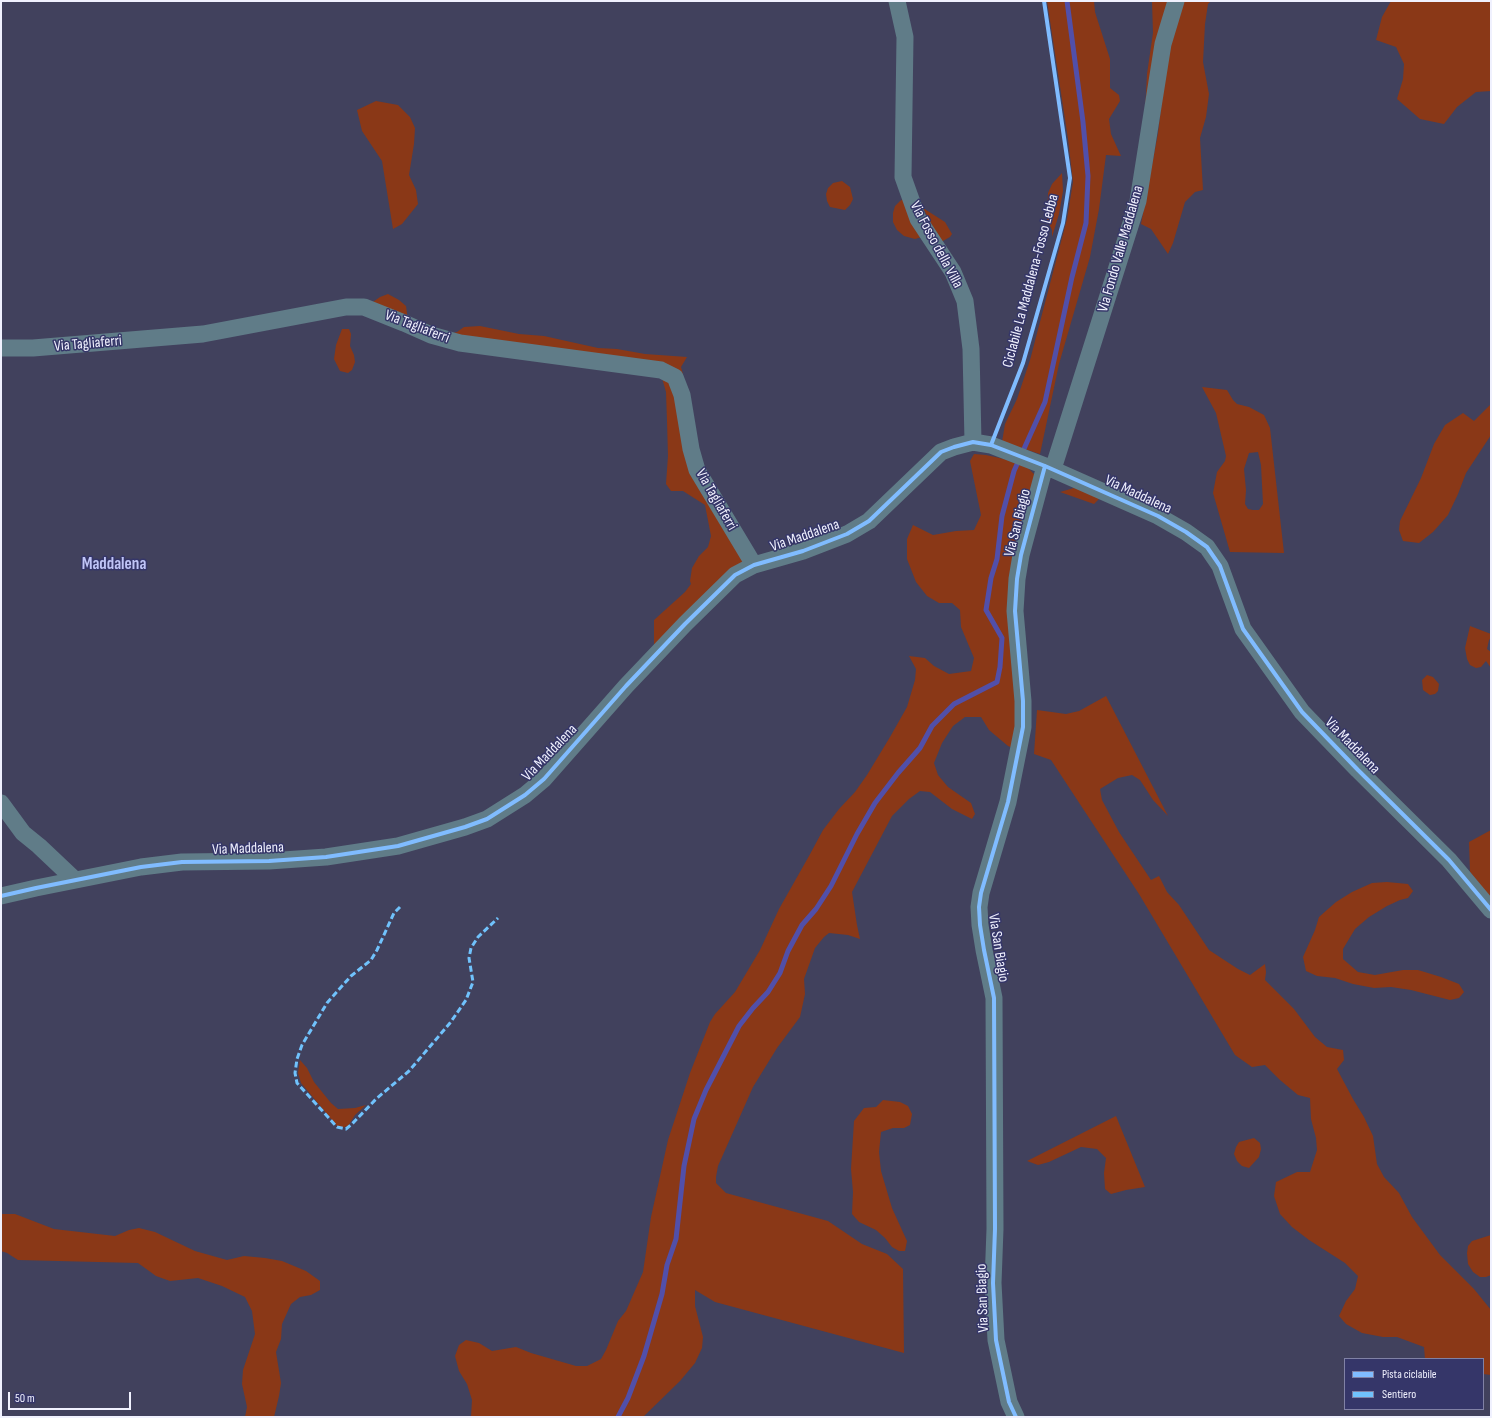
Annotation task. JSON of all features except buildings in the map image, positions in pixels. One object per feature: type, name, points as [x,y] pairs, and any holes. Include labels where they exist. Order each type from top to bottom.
[{"type":"street","name":"Via Fosso della Villa","points":[[897,1],[905,37],[903,177],[918,219],[953,272],[964,301],[971,349],[973,442]]},
{"type":"street","name":"Via Fondo Valle Maddalena","points":[[1046,466],[1138,201],[1163,44],[1176,1]]},
{"type":"street","name":"Via Tagliaferri","points":[[1,348],[33,348],[203,334],[346,307],[364,307],[431,335],[460,343],[661,370],[675,377],[682,395],[691,449],[697,470],[754,565]]},
{"type":"street","name":"Via Maddalena","points":[[1,896],[141,867],[182,862],[269,861],[326,857],[398,846],[465,827],[487,819],[525,796],[544,779],[626,686],[734,575],[754,565],[831,542],[847,534],[869,521],[941,452],[954,446],[973,442],[991,445],[1046,466],[1158,516],[1186,532],[1207,548],[1220,566],[1243,629],[1302,712],[1449,860],[1491,910]]},
{"type":"street","name":"Via San Biagio","points":[[1016,1417],[1009,1402],[996,1340],[993,1283],[994,998],[982,944],[979,907],[981,893],[1008,802],[1023,727],[1023,701],[1015,611],[1017,579],[1021,555],[1046,466]]},
{"type":"street","points":[[1,803],[23,833],[75,880]]},
{"type":"shaded area","points":[[1047,1],[1094,1],[1095,12],[1110,59],[1110,88],[1119,95],[1120,101],[1109,119],[1111,134],[1121,156],[1106,155],[1099,209],[1090,257],[1059,364],[1040,454],[1002,442],[1005,424],[1017,399],[1030,360],[1067,219],[1073,182]]},
{"type":"shaded area","points":[[1152,1],[1169,1],[1145,113],[1147,74],[1153,33]]},
{"type":"shaded area","points":[[1180,1],[1211,1],[1208,4],[1205,24],[1203,62],[1209,94],[1206,117],[1200,138],[1203,190],[1195,192],[1185,202],[1173,243],[1168,254],[1151,229],[1141,224],[1158,133],[1169,43]]},
{"type":"shaded area","points":[[1391,1],[1491,1],[1491,91],[1476,92],[1457,107],[1444,124],[1420,119],[1397,99],[1403,79],[1404,64],[1396,47],[1376,40],[1382,17]]},
{"type":"shaded area","points":[[376,101],[398,105],[410,117],[415,128],[409,175],[416,190],[418,204],[402,224],[393,229],[382,161],[362,131],[357,110]]},
{"type":"shaded area","points":[[1062,173],[1063,191],[1059,214],[1052,237],[1052,230],[1047,219],[1048,193],[1052,184]]},
{"type":"shaded area","points":[[842,181],[850,187],[853,199],[845,210],[830,207],[826,194],[828,188],[833,183]]},
{"type":"shaded area","points":[[906,197],[925,236],[915,239],[904,236],[897,230],[893,222],[895,206]]},
{"type":"shaded area","points":[[923,208],[945,222],[952,234],[950,237],[941,242]]},
{"type":"shaded area","points":[[388,294],[406,306],[408,320],[370,304],[380,297]]},
{"type":"shaded area","points":[[480,326],[519,334],[544,336],[598,348],[617,349],[645,354],[687,357],[681,367],[683,374],[670,366],[447,335],[457,332],[464,327]]},
{"type":"shaded area","points":[[342,329],[349,329],[351,334],[350,346],[355,362],[352,370],[348,373],[340,371],[334,359],[336,345]]},
{"type":"shaded area","points":[[662,378],[675,382],[695,472],[749,559],[654,652],[654,620],[685,592],[691,584],[692,568],[699,556],[708,547],[711,536],[705,505],[683,491],[671,491],[666,484],[668,456],[666,392]]},
{"type":"shaded area","points":[[1202,387],[1227,390],[1237,404],[1249,407],[1264,415],[1270,428],[1284,553],[1230,552],[1213,493],[1217,472],[1225,461],[1226,456],[1216,413]],"holes":[[[1258,452],[1261,465],[1263,504],[1259,510],[1248,509],[1245,504],[1246,490],[1244,469],[1249,453]]]},
{"type":"shaded area","points":[[1491,404],[1491,435],[1466,473],[1448,515],[1433,532],[1419,543],[1403,541],[1399,530],[1400,521],[1421,478],[1434,444],[1445,425],[1463,413],[1474,421]]},
{"type":"shaded area","points":[[974,454],[1004,459],[1028,468],[1038,478],[1019,554],[1018,750],[1008,746],[989,730],[981,717],[965,717],[953,726],[942,743],[934,763],[938,775],[948,787],[971,803],[975,814],[972,819],[952,809],[930,792],[920,791],[909,799],[892,816],[852,892],[860,939],[848,935],[829,933],[815,948],[804,979],[805,994],[800,1017],[777,1048],[753,1087],[718,1166],[716,1177],[716,1183],[726,1193],[828,1221],[862,1244],[887,1254],[903,1269],[904,1353],[715,1302],[695,1290],[695,1306],[703,1337],[702,1348],[695,1363],[680,1381],[643,1417],[471,1417],[472,1400],[467,1384],[459,1371],[455,1356],[459,1345],[466,1340],[479,1343],[492,1351],[516,1347],[576,1366],[587,1366],[601,1359],[618,1321],[626,1311],[643,1272],[651,1217],[668,1140],[690,1073],[710,1022],[715,1014],[735,992],[760,950],[779,909],[823,830],[839,809],[855,792],[867,775],[907,707],[915,680],[916,669],[909,656],[925,658],[934,666],[949,674],[971,671],[974,658],[961,627],[960,610],[952,603],[939,603],[927,596],[916,582],[907,559],[907,539],[913,525],[933,535],[974,530],[981,515],[970,461]]},
{"type":"shaded area","points":[[1074,488],[1102,496],[1094,504],[1060,492]]},
{"type":"shaded area","points":[[1470,626],[1491,634],[1487,649],[1491,652],[1491,668],[1486,661],[1481,667],[1476,668],[1470,665],[1467,659],[1465,648]]},
{"type":"shaded area","points":[[1427,675],[1433,677],[1439,684],[1438,691],[1435,694],[1430,695],[1423,690],[1422,680]]},
{"type":"shaded area","points":[[1106,696],[1168,816],[1153,800],[1140,780],[1132,775],[1118,778],[1100,789],[1102,800],[1119,832],[1151,880],[1159,876],[1167,892],[1179,905],[1209,950],[1250,975],[1265,964],[1265,980],[1294,1009],[1315,1037],[1327,1047],[1343,1050],[1344,1060],[1337,1069],[1373,1136],[1377,1164],[1384,1177],[1399,1193],[1412,1217],[1440,1255],[1474,1289],[1491,1310],[1491,1375],[1484,1374],[1484,1358],[1425,1358],[1424,1347],[1397,1337],[1383,1337],[1362,1333],[1346,1324],[1339,1316],[1346,1301],[1355,1289],[1358,1276],[1345,1263],[1309,1240],[1292,1227],[1280,1214],[1274,1196],[1276,1182],[1297,1172],[1310,1172],[1317,1150],[1316,1138],[1311,1119],[1310,1098],[1298,1095],[1265,1065],[1252,1067],[1235,1055],[1139,894],[1051,760],[1034,754],[1037,710],[1066,714],[1079,711]]},
{"type":"shaded area","points":[[1491,830],[1491,899],[1470,872],[1469,842]]},
{"type":"shaded area","points":[[1387,882],[1408,884],[1413,891],[1408,898],[1387,906],[1369,917],[1355,929],[1343,949],[1343,959],[1358,972],[1375,975],[1403,970],[1418,970],[1441,977],[1459,984],[1464,992],[1459,998],[1450,1000],[1411,990],[1391,987],[1374,988],[1353,984],[1335,978],[1317,976],[1306,971],[1303,957],[1319,917],[1336,902],[1352,892],[1372,883]]},
{"type":"shaded area","points":[[300,1060],[307,1068],[314,1082],[331,1103],[338,1109],[355,1108],[366,1105],[355,1115],[348,1126],[341,1128],[337,1126],[301,1083],[298,1073]]},
{"type":"shaded area","points":[[883,1100],[900,1102],[908,1106],[912,1114],[910,1125],[904,1128],[893,1128],[881,1132],[879,1152],[881,1171],[892,1208],[907,1241],[905,1251],[899,1251],[892,1247],[876,1230],[859,1222],[852,1214],[853,1192],[851,1169],[854,1121],[864,1108],[876,1107]]},
{"type":"shaded area","points":[[1116,1116],[1145,1187],[1111,1194],[1105,1189],[1104,1173],[1106,1158],[1097,1149],[1081,1147],[1049,1162],[1038,1165],[1027,1161]]},
{"type":"shaded area","points":[[1254,1138],[1260,1143],[1261,1149],[1259,1157],[1249,1168],[1242,1166],[1237,1161],[1234,1154],[1236,1147],[1239,1142]]},
{"type":"shaded area","points":[[1,1214],[15,1214],[54,1229],[115,1236],[129,1230],[139,1228],[155,1232],[195,1251],[227,1260],[244,1256],[282,1261],[306,1271],[320,1281],[320,1290],[311,1295],[300,1297],[291,1304],[282,1324],[281,1339],[276,1352],[281,1383],[274,1417],[245,1417],[247,1407],[242,1384],[243,1370],[255,1334],[252,1311],[245,1297],[222,1286],[198,1278],[170,1281],[156,1276],[138,1263],[18,1260],[1,1251]]},
{"type":"shaded area","points":[[1491,1235],[1491,1275],[1480,1277],[1473,1272],[1468,1264],[1468,1246],[1472,1241]]},
{"type":"waterway","points":[[618,1417],[628,1398],[644,1356],[662,1294],[667,1265],[676,1239],[684,1166],[694,1119],[706,1090],[739,1026],[768,992],[780,973],[788,951],[802,925],[816,909],[831,886],[857,834],[875,803],[920,748],[932,726],[954,704],[997,682],[1000,667],[1002,638],[986,610],[991,578],[997,559],[1002,516],[1014,471],[1045,402],[1072,277],[1086,223],[1088,176],[1083,122],[1067,1]]},
{"type":"marked path","points":[[400,907],[394,913],[371,960],[351,976],[327,1003],[302,1045],[297,1059],[295,1073],[297,1083],[337,1127],[346,1129],[352,1124],[376,1099],[409,1071],[450,1023],[466,1000],[473,982],[469,958],[471,948],[478,937],[498,918]]},
{"type":"cycle path","name":"Ciclabile La Maddalena-Fosso Lebba","points":[[991,445],[1023,363],[1063,223],[1070,178],[1044,1]]},
{"type":"cycle path","points":[[1,896],[141,867],[182,862],[269,861],[326,857],[398,846],[465,827],[487,819],[525,795],[544,779],[626,686],[685,624],[735,575],[754,565],[803,551],[847,534],[869,521],[941,452],[973,442],[991,445],[1045,466],[1158,516],[1186,532],[1207,547],[1220,566],[1243,629],[1302,712],[1449,860],[1491,910]]},
{"type":"cycle path","points":[[1016,1417],[1009,1402],[996,1340],[993,1283],[995,1229],[994,998],[984,950],[979,907],[981,893],[1008,802],[1023,727],[1023,701],[1015,611],[1017,579],[1021,555],[1045,466]]},
{"type":"district","name":"Maddalena","points":[[114,565]]}]
